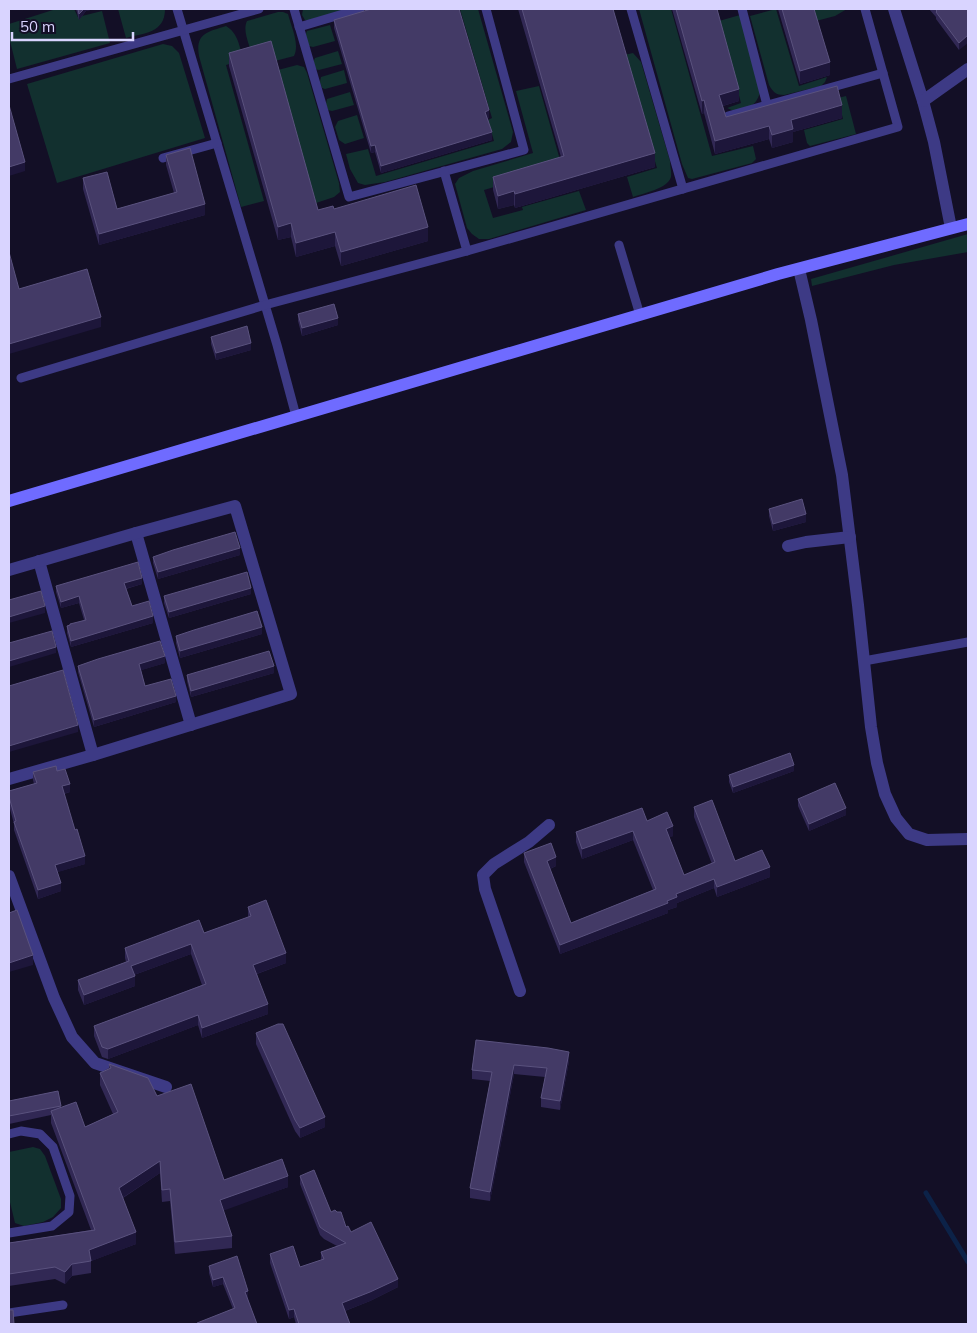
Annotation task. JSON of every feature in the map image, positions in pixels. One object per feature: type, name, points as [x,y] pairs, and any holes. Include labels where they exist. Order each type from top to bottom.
[{"type":"main road","points":[[9,501],[799,269],[968,224]]},
{"type":"street","points":[[894,9],[924,101],[951,228]]},
{"type":"street","points":[[924,101],[968,69]]},
{"type":"street","points":[[799,269],[842,476],[871,727],[885,794],[896,818],[909,834],[927,840],[968,839]]},
{"type":"street","points":[[9,570],[235,506],[291,694],[9,779]]},
{"type":"street","points":[[136,533],[191,725]]},
{"type":"street","points":[[788,546],[850,537]]},
{"type":"street","points":[[39,560],[93,755]]},
{"type":"street","points":[[520,991],[485,889],[484,875],[494,864],[529,842],[549,825]]},
{"type":"street","points":[[9,876],[54,998],[72,1037],[95,1063],[166,1087]]},
{"type":"lane","points":[[177,9],[296,416]]},
{"type":"lane","points":[[9,78],[259,9]]},
{"type":"lane","points":[[294,9],[349,197],[524,150],[486,9]]},
{"type":"lane","points":[[300,26],[360,9]]},
{"type":"lane","points":[[630,9],[683,189]]},
{"type":"lane","points":[[742,9],[767,105]]},
{"type":"lane","points":[[21,378],[265,305],[467,251],[898,126],[865,9]]},
{"type":"lane","points":[[728,116],[883,73]]},
{"type":"lane","points":[[163,158],[217,143]]},
{"type":"lane","points":[[444,171],[467,251]]},
{"type":"lane","points":[[619,245],[640,315]]},
{"type":"lane","points":[[864,661],[968,642]]},
{"type":"lane","points":[[9,1134],[21,1131],[40,1134],[53,1147],[70,1196],[68,1212],[52,1226],[9,1233]]},
{"type":"lane","points":[[9,1313],[63,1305]]},
{"type":"green space","points":[[56,9],[74,9],[78,17],[102,11],[110,43],[17,69],[9,37],[9,24]]},
{"type":"green space","points":[[118,9],[165,9],[161,23],[152,31],[126,38]]},
{"type":"green space","points":[[303,9],[347,9],[305,20],[302,15]]},
{"type":"green space","points":[[460,9],[478,9],[513,132],[511,142],[502,149],[385,182],[365,185],[358,183],[350,169],[346,154],[368,149],[376,176],[494,141],[488,120],[492,118]]},
{"type":"green space","points":[[639,9],[671,9],[712,156],[753,146],[756,159],[752,163],[692,179],[688,178],[682,164]]},
{"type":"green space","points":[[776,9],[799,86],[827,77],[821,86],[784,95],[775,93],[769,85],[750,16]]},
{"type":"green space","points":[[812,9],[847,9],[835,16],[816,21]]},
{"type":"green space","points":[[278,12],[288,14],[296,41],[294,56],[275,61],[253,57],[245,29],[247,21]]},
{"type":"green space","points":[[740,15],[760,92],[753,104],[734,111],[727,108],[741,103],[719,21]]},
{"type":"green space","points":[[330,25],[335,41],[313,47],[309,46],[305,36],[307,31]]},
{"type":"green space","points":[[226,26],[236,36],[243,60],[226,65],[264,201],[241,207],[198,48],[199,42],[204,35]]},
{"type":"green space","points":[[163,44],[172,46],[179,53],[205,138],[57,183],[27,84]]},
{"type":"green space","points":[[338,51],[342,64],[319,70],[315,69],[313,63],[315,58]]},
{"type":"green space","points":[[633,53],[641,62],[670,161],[671,177],[665,185],[633,197],[627,177],[657,168],[624,55]]},
{"type":"green space","points":[[297,65],[304,67],[307,73],[339,183],[340,192],[334,197],[316,203],[278,70]]},
{"type":"green space","points":[[344,70],[347,83],[325,89],[322,88],[321,77]]},
{"type":"green space","points":[[539,86],[562,167],[484,190],[493,218],[523,210],[522,207],[579,191],[586,210],[489,239],[479,239],[467,228],[455,184],[459,178],[473,171],[533,153],[516,91]]},
{"type":"green space","points":[[350,92],[354,105],[332,111],[328,110],[327,99]]},
{"type":"green space","points":[[846,96],[856,134],[810,146],[807,143],[804,130],[843,119],[838,98]]},
{"type":"green space","points":[[357,115],[364,138],[345,144],[339,140],[335,127],[338,121]]},
{"type":"green space","points":[[968,234],[968,252],[894,265],[812,286],[811,279]]},
{"type":"green space","points":[[33,1147],[40,1149],[45,1156],[61,1199],[61,1208],[53,1217],[43,1222],[24,1226],[15,1223],[9,1198],[9,1152]]},
{"type":"building","points":[[371,9],[459,9],[489,110],[485,112],[492,132],[381,166],[375,145],[371,146],[334,20]]},
{"type":"building","points":[[522,9],[613,9],[655,153],[515,194],[514,191],[498,196],[493,177],[564,156]]},
{"type":"building","points":[[676,9],[717,9],[739,89],[719,95],[726,117],[837,86],[842,105],[791,120],[793,129],[772,135],[769,126],[715,141]]},
{"type":"building","points":[[782,9],[814,9],[830,62],[800,71]]},
{"type":"building","points":[[935,9],[968,9],[968,35],[959,43]]},
{"type":"building","points":[[271,41],[318,210],[333,206],[334,209],[416,185],[428,227],[341,252],[335,232],[296,243],[291,223],[278,227],[229,53]]},
{"type":"building","points":[[9,105],[25,162],[9,167]]},
{"type":"building","points":[[190,148],[205,204],[99,234],[83,178],[107,172],[117,209],[177,192],[166,155]]},
{"type":"building","points":[[9,252],[19,289],[87,269],[101,317],[9,344]]},
{"type":"building","points":[[334,304],[338,318],[302,328],[298,314]]},
{"type":"building","points":[[247,326],[251,343],[216,353],[211,337]]},
{"type":"building","points":[[802,499],[806,514],[773,524],[769,509]]},
{"type":"building","points":[[235,532],[240,548],[158,572],[153,557]]},
{"type":"building","points":[[138,562],[142,578],[124,583],[132,606],[149,601],[153,616],[71,641],[67,626],[86,620],[79,596],[61,602],[56,586]]},
{"type":"building","points":[[247,572],[251,588],[169,612],[164,596]]},
{"type":"building","points":[[41,591],[45,606],[9,617],[9,600]]},
{"type":"building","points":[[257,611],[262,627],[180,651],[176,636]]},
{"type":"building","points":[[52,631],[56,647],[9,661],[9,643]]},
{"type":"building","points":[[160,641],[165,656],[139,664],[145,686],[171,679],[176,696],[94,720],[78,666]]},
{"type":"building","points":[[269,651],[274,666],[191,691],[187,675]]},
{"type":"building","points":[[63,670],[78,725],[9,746],[9,686]]},
{"type":"building","points":[[790,753],[794,765],[733,787],[729,775]]},
{"type":"building","points":[[56,766],[57,771],[65,769],[70,784],[62,786],[85,856],[55,865],[61,883],[38,890],[14,822],[16,821],[9,791],[37,783],[33,772]]},
{"type":"building","points":[[835,783],[846,808],[809,824],[798,799]]},
{"type":"building","points":[[712,800],[735,861],[762,850],[770,867],[717,887],[714,879],[676,894],[677,897],[667,901],[668,903],[560,945],[524,853],[551,843],[556,857],[547,861],[571,923],[656,889],[633,831],[582,849],[576,832],[642,808],[647,821],[667,812],[673,826],[666,829],[684,875],[715,862],[694,807]]},
{"type":"building","points":[[266,900],[286,953],[253,965],[268,1004],[202,1028],[198,1015],[108,1049],[102,1047],[94,1026],[206,984],[191,944],[131,966],[135,976],[84,995],[78,980],[129,961],[125,948],[199,920],[204,933],[251,916],[248,907]]},
{"type":"building","points":[[17,910],[33,955],[9,963],[9,913]]},
{"type":"building","points":[[278,1024],[283,1024],[325,1117],[300,1128],[256,1033]]},
{"type":"building","points":[[476,1040],[569,1052],[560,1101],[541,1098],[547,1068],[514,1065],[490,1192],[470,1188],[492,1072],[472,1070]]},
{"type":"building","points":[[109,1064],[148,1078],[157,1096],[191,1084],[224,1180],[282,1159],[288,1176],[220,1200],[232,1236],[175,1242],[170,1189],[162,1190],[160,1161],[119,1188],[136,1232],[89,1250],[91,1261],[72,1264],[65,1272],[55,1267],[9,1274],[9,1243],[95,1230],[51,1111],[76,1102],[85,1127],[118,1112],[100,1073],[111,1068]]},
{"type":"building","points":[[58,1091],[61,1106],[9,1116],[9,1101]]},
{"type":"building","points":[[314,1170],[331,1212],[335,1210],[341,1212],[346,1227],[348,1226],[351,1232],[371,1222],[398,1279],[342,1303],[350,1324],[299,1324],[294,1309],[289,1310],[270,1254],[293,1246],[300,1267],[324,1259],[321,1252],[346,1243],[320,1227],[300,1176]]},
{"type":"building","points":[[237,1256],[248,1291],[245,1292],[257,1324],[197,1324],[235,1308],[223,1277],[213,1280],[209,1266]]},
{"type":"building","points":[[9,1310],[13,1310],[14,1324],[9,1324]]},
{"type":"waterway","points":[[926,1193],[968,1262]]}]
